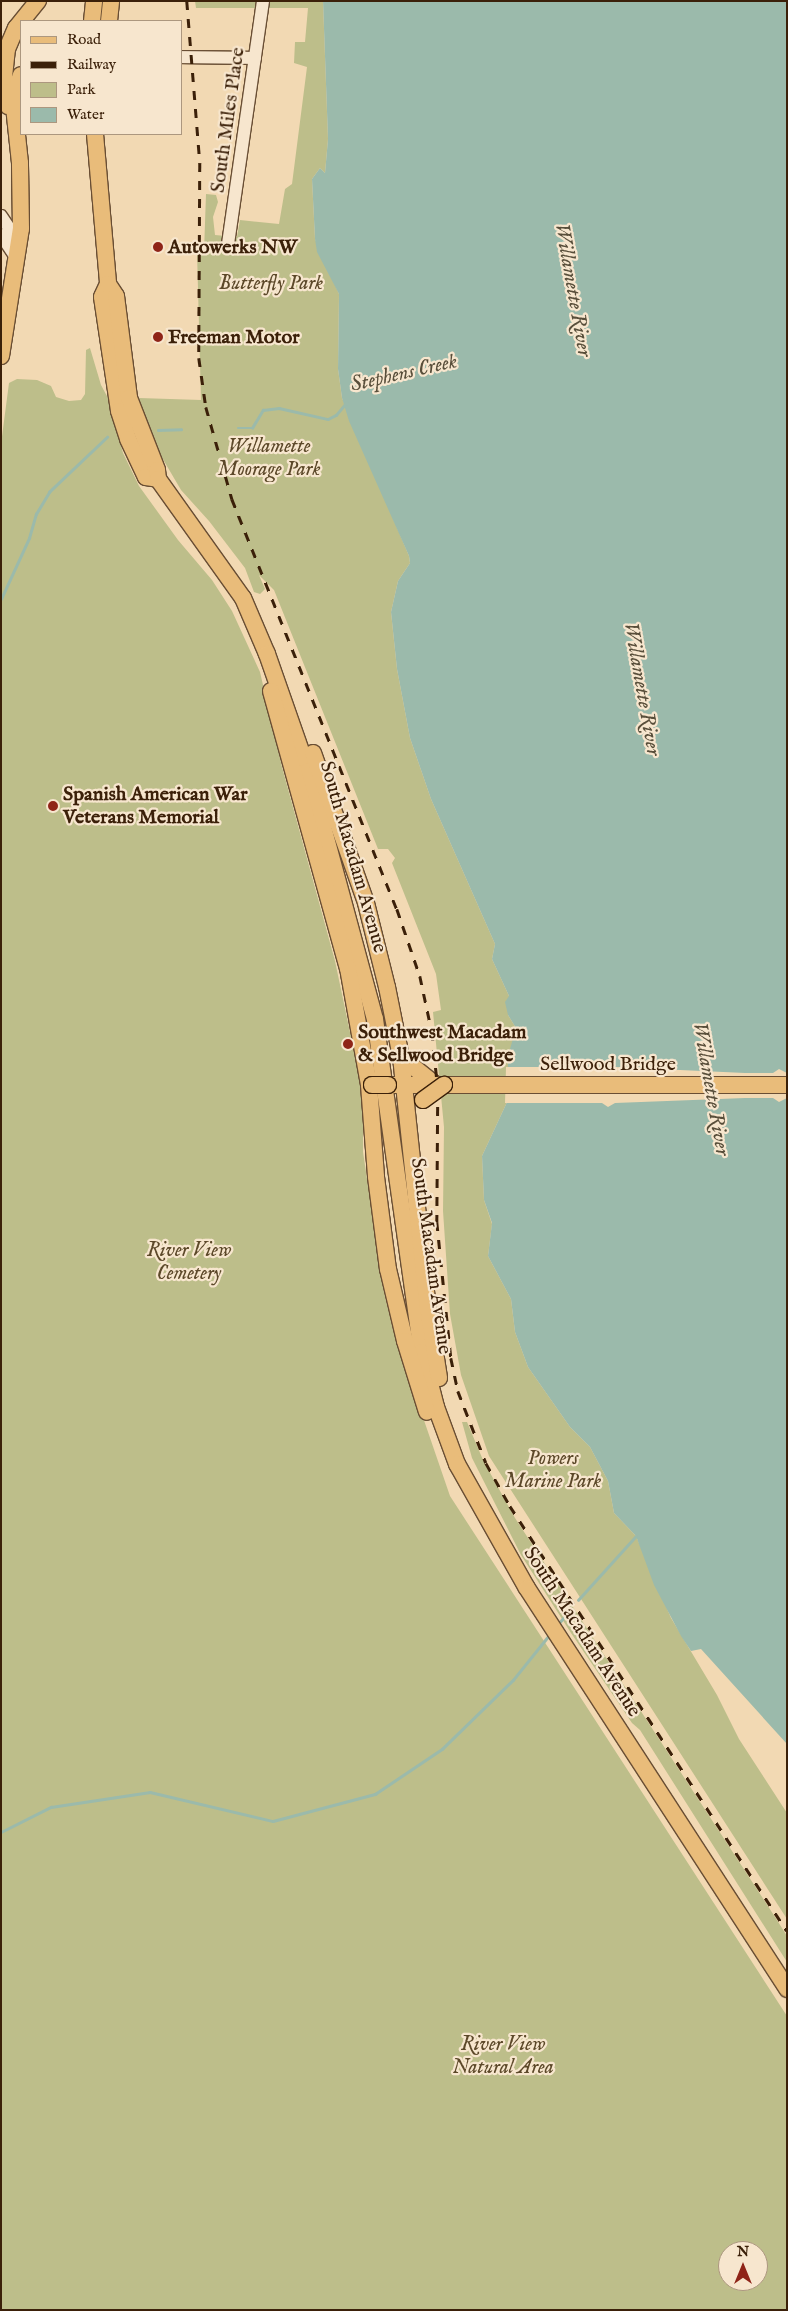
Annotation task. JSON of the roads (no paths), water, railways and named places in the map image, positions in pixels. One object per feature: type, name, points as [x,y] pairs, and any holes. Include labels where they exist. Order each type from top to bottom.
[{"type":"main road","points":[[27,20],[38,1]]},
{"type":"main road","points":[[92,20],[94,1]]},
{"type":"main road","points":[[109,20],[111,1]]},
{"type":"main road","points":[[15,119],[6,103],[4,77],[7,48],[19,35]]},
{"type":"main road","points":[[2,347],[18,251],[22,205],[14,92],[20,77]]},
{"type":"main road","name":"South Macadam Avenue","points":[[95,135],[108,284],[116,296],[131,406],[157,470],[158,479],[243,598],[285,702],[338,873],[375,1019],[422,1352],[436,1407],[457,1464],[527,1588],[787,1989]]},
{"type":"main road","name":"South Macadam Avenue","points":[[108,284],[102,297],[117,396],[124,427],[146,477],[158,479]]},
{"type":"main road","points":[[117,396],[126,406],[131,406]]},
{"type":"main road","points":[[267,654],[266,671],[287,754],[348,968],[370,1085],[376,1178],[388,1269],[405,1341],[434,1430],[457,1464]]},
{"type":"main road","points":[[285,702],[296,710],[335,813],[366,903],[387,987],[401,1057],[403,1085],[410,1125],[422,1250],[436,1361],[457,1464]]},
{"type":"main road","points":[[401,1057],[440,1085],[416,1107],[410,1125]]},
{"type":"main road","name":"Sellwood Bridge","points":[[370,1085],[787,1086]]},
{"type":"street","name":"South Miles Place","points":[[228,244],[263,1]]},
{"type":"street","points":[[182,57],[256,58]]},
{"type":"street","points":[[1,216],[18,251]]},
{"type":"street","points":[[1,235],[18,251]]},
{"type":"water","name":"Willamette River","points":[[323,1],[787,1],[787,1744],[701,1649],[691,1651],[681,1636],[654,1585],[636,1536],[614,1513],[608,1481],[590,1447],[570,1427],[528,1367],[515,1332],[511,1299],[488,1256],[492,1223],[484,1200],[482,1156],[508,1100],[508,1056],[516,1028],[508,1015],[505,1002],[509,996],[492,959],[495,944],[431,799],[410,738],[397,669],[391,612],[398,581],[410,563],[409,556],[349,421],[342,398],[338,369],[339,294],[317,252],[312,179],[320,168],[325,173],[328,139]]},
{"type":"waterway","name":"Stephens Creek","points":[[238,428],[252,428],[263,410],[279,408],[328,419],[336,415],[346,403]]},
{"type":"waterway","name":"Stephens Creek","points":[[158,430],[181,429]]},
{"type":"waterway","name":"Stephens Creek","points":[[1,599],[29,538],[36,514],[49,492],[107,437]]},
{"type":"waterway","points":[[578,1600],[636,1536]]},
{"type":"waterway","points":[[558,1624],[570,1610]]},
{"type":"waterway","points":[[1,1832],[51,1807],[150,1792],[273,1821],[375,1794],[442,1749],[513,1680],[550,1634]]},
{"type":"railway","points":[[187,1],[200,163],[199,358],[206,407],[232,499],[397,909],[420,976],[432,1032],[438,1089],[437,1222],[451,1358],[458,1391],[486,1463],[510,1506],[787,1931]]},
{"type":"place","name":"Autowerks NW","points":[[158,247]]},
{"type":"place","name":"Freeman Motor","points":[[158,337]]},
{"type":"place","name":"Spanish American War Veterans Memorial","points":[[53,806]]},
{"type":"place","name":"Southwest Macadam & Sellwood Bridge","points":[[348,1044]]},
{"type":"park label","name":"Butterfly Park","points":[[271,283]]},
{"type":"park label","name":"Willamette Moorage Park","points":[[269,458]]},
{"type":"park label","name":"River View Cemetery","points":[[189,1262]]},
{"type":"park label","name":"Powers Marine Park","points":[[553,1470]]},
{"type":"park label","name":"River View Natural Area","points":[[503,2056]]}]
